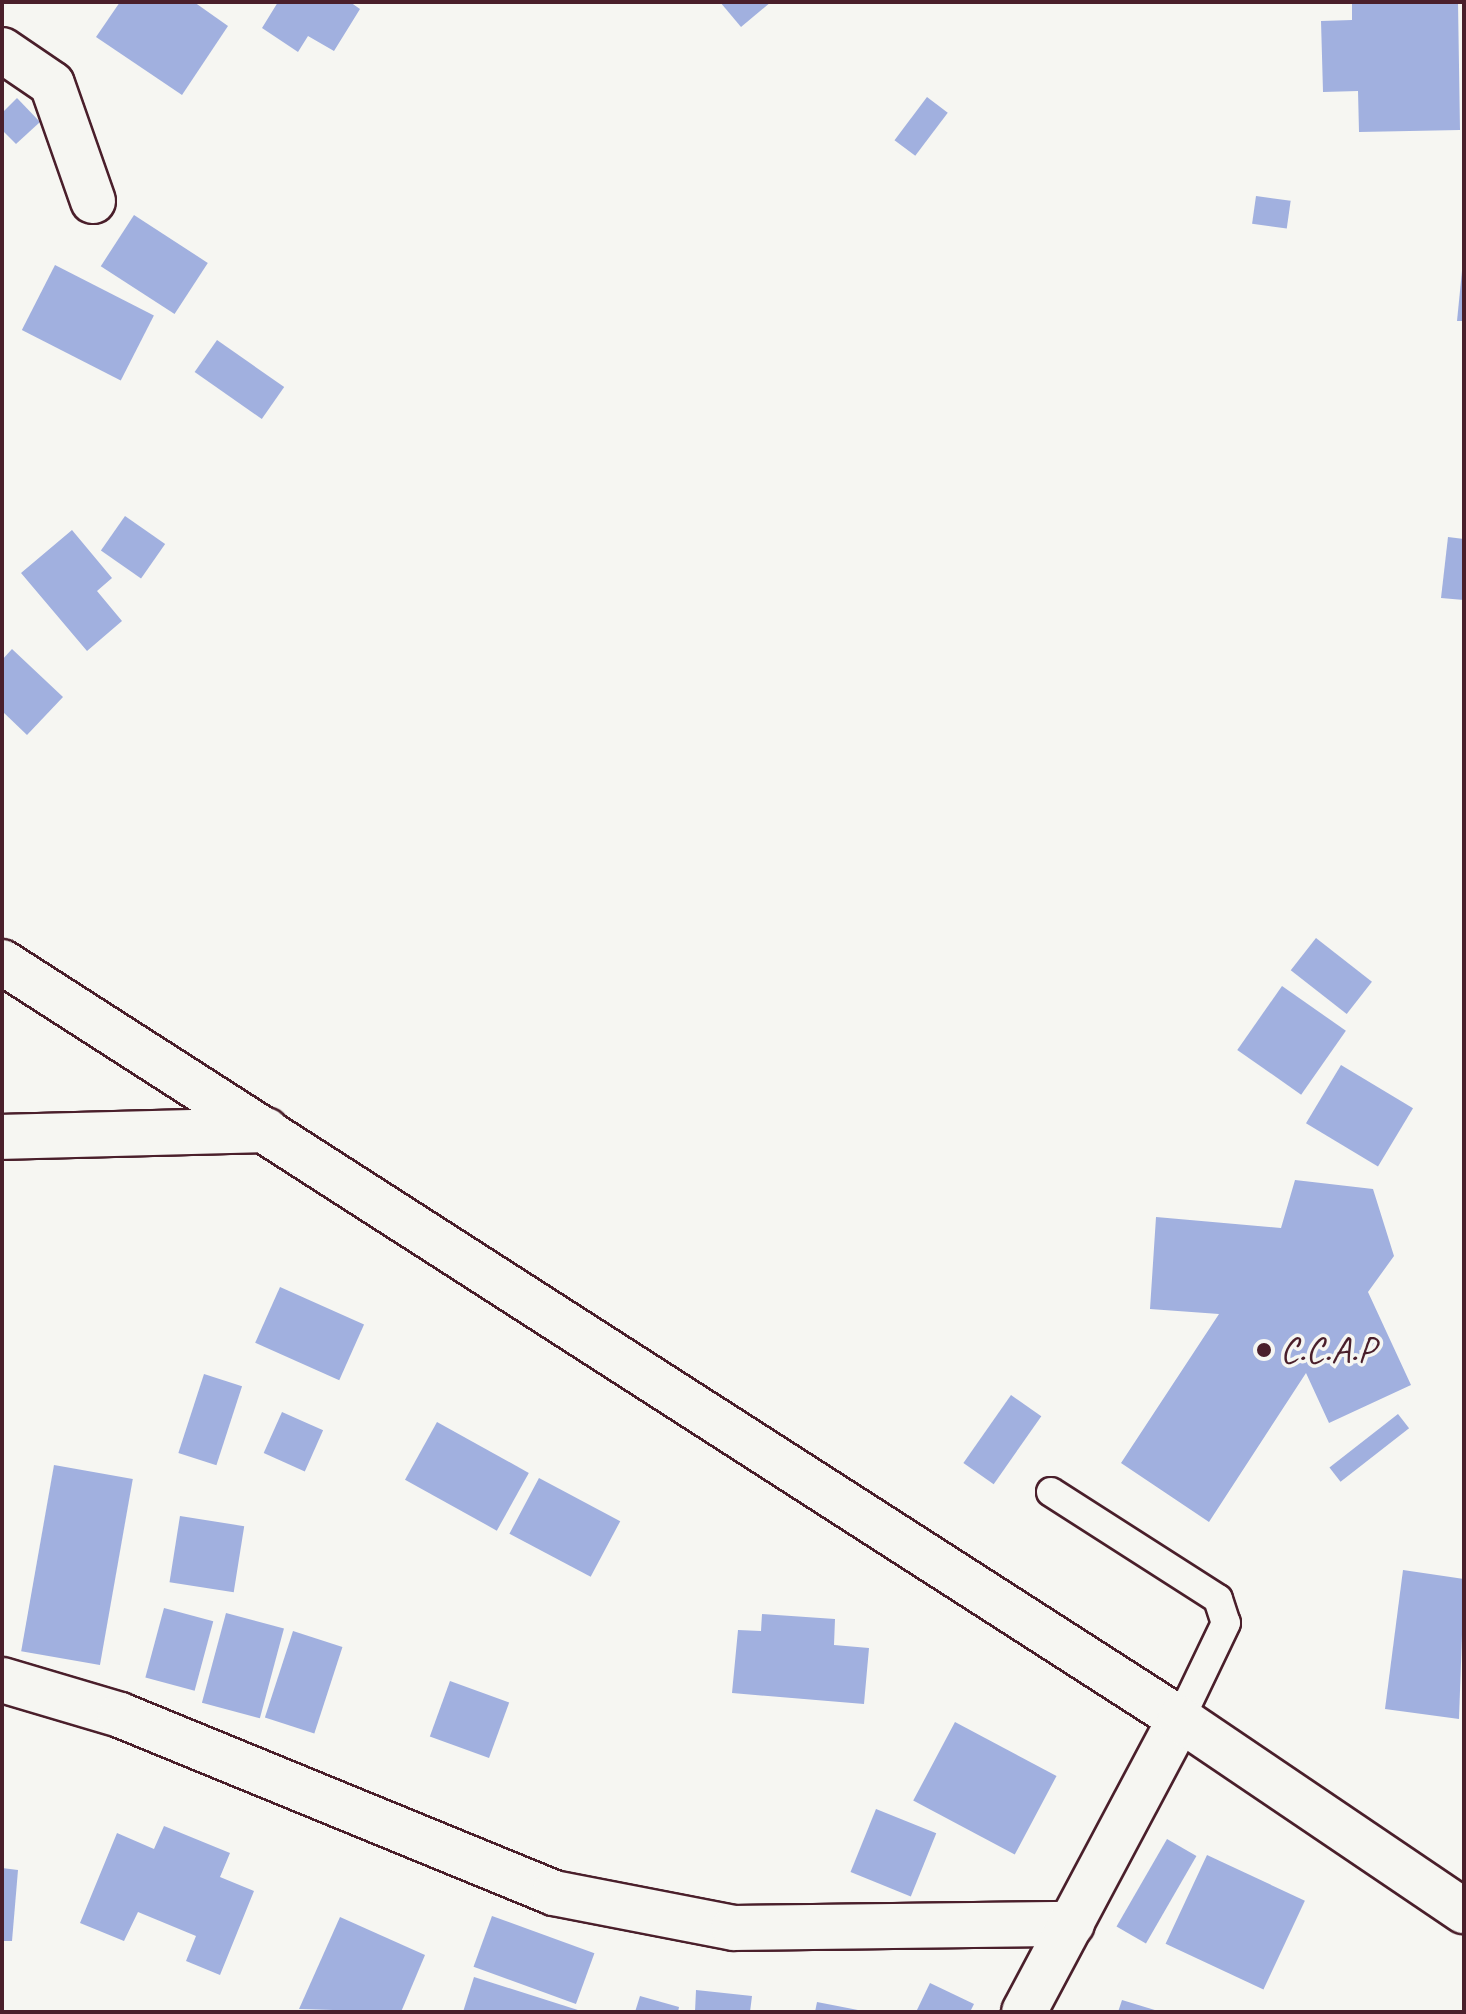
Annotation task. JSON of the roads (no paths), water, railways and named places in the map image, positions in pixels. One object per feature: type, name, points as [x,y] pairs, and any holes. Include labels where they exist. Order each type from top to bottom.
[{"type":"street","points":[[2,50],[52,84],[93,201]]},
{"type":"street","points":[[2,962],[1180,1719],[1464,1911]]},
{"type":"street","points":[[2,1137],[266,1130]]},
{"type":"street","points":[[2,1680],[120,1715],[554,1893],[734,1928],[1072,1924]]},
{"type":"street","points":[[1024,2012],[1180,1719]]},
{"type":"lane","points":[[1051,1492],[1218,1599],[1226,1623],[1180,1719]]},
{"type":"place","name":"C.C.A.P","points":[[1264,1350]]}]
